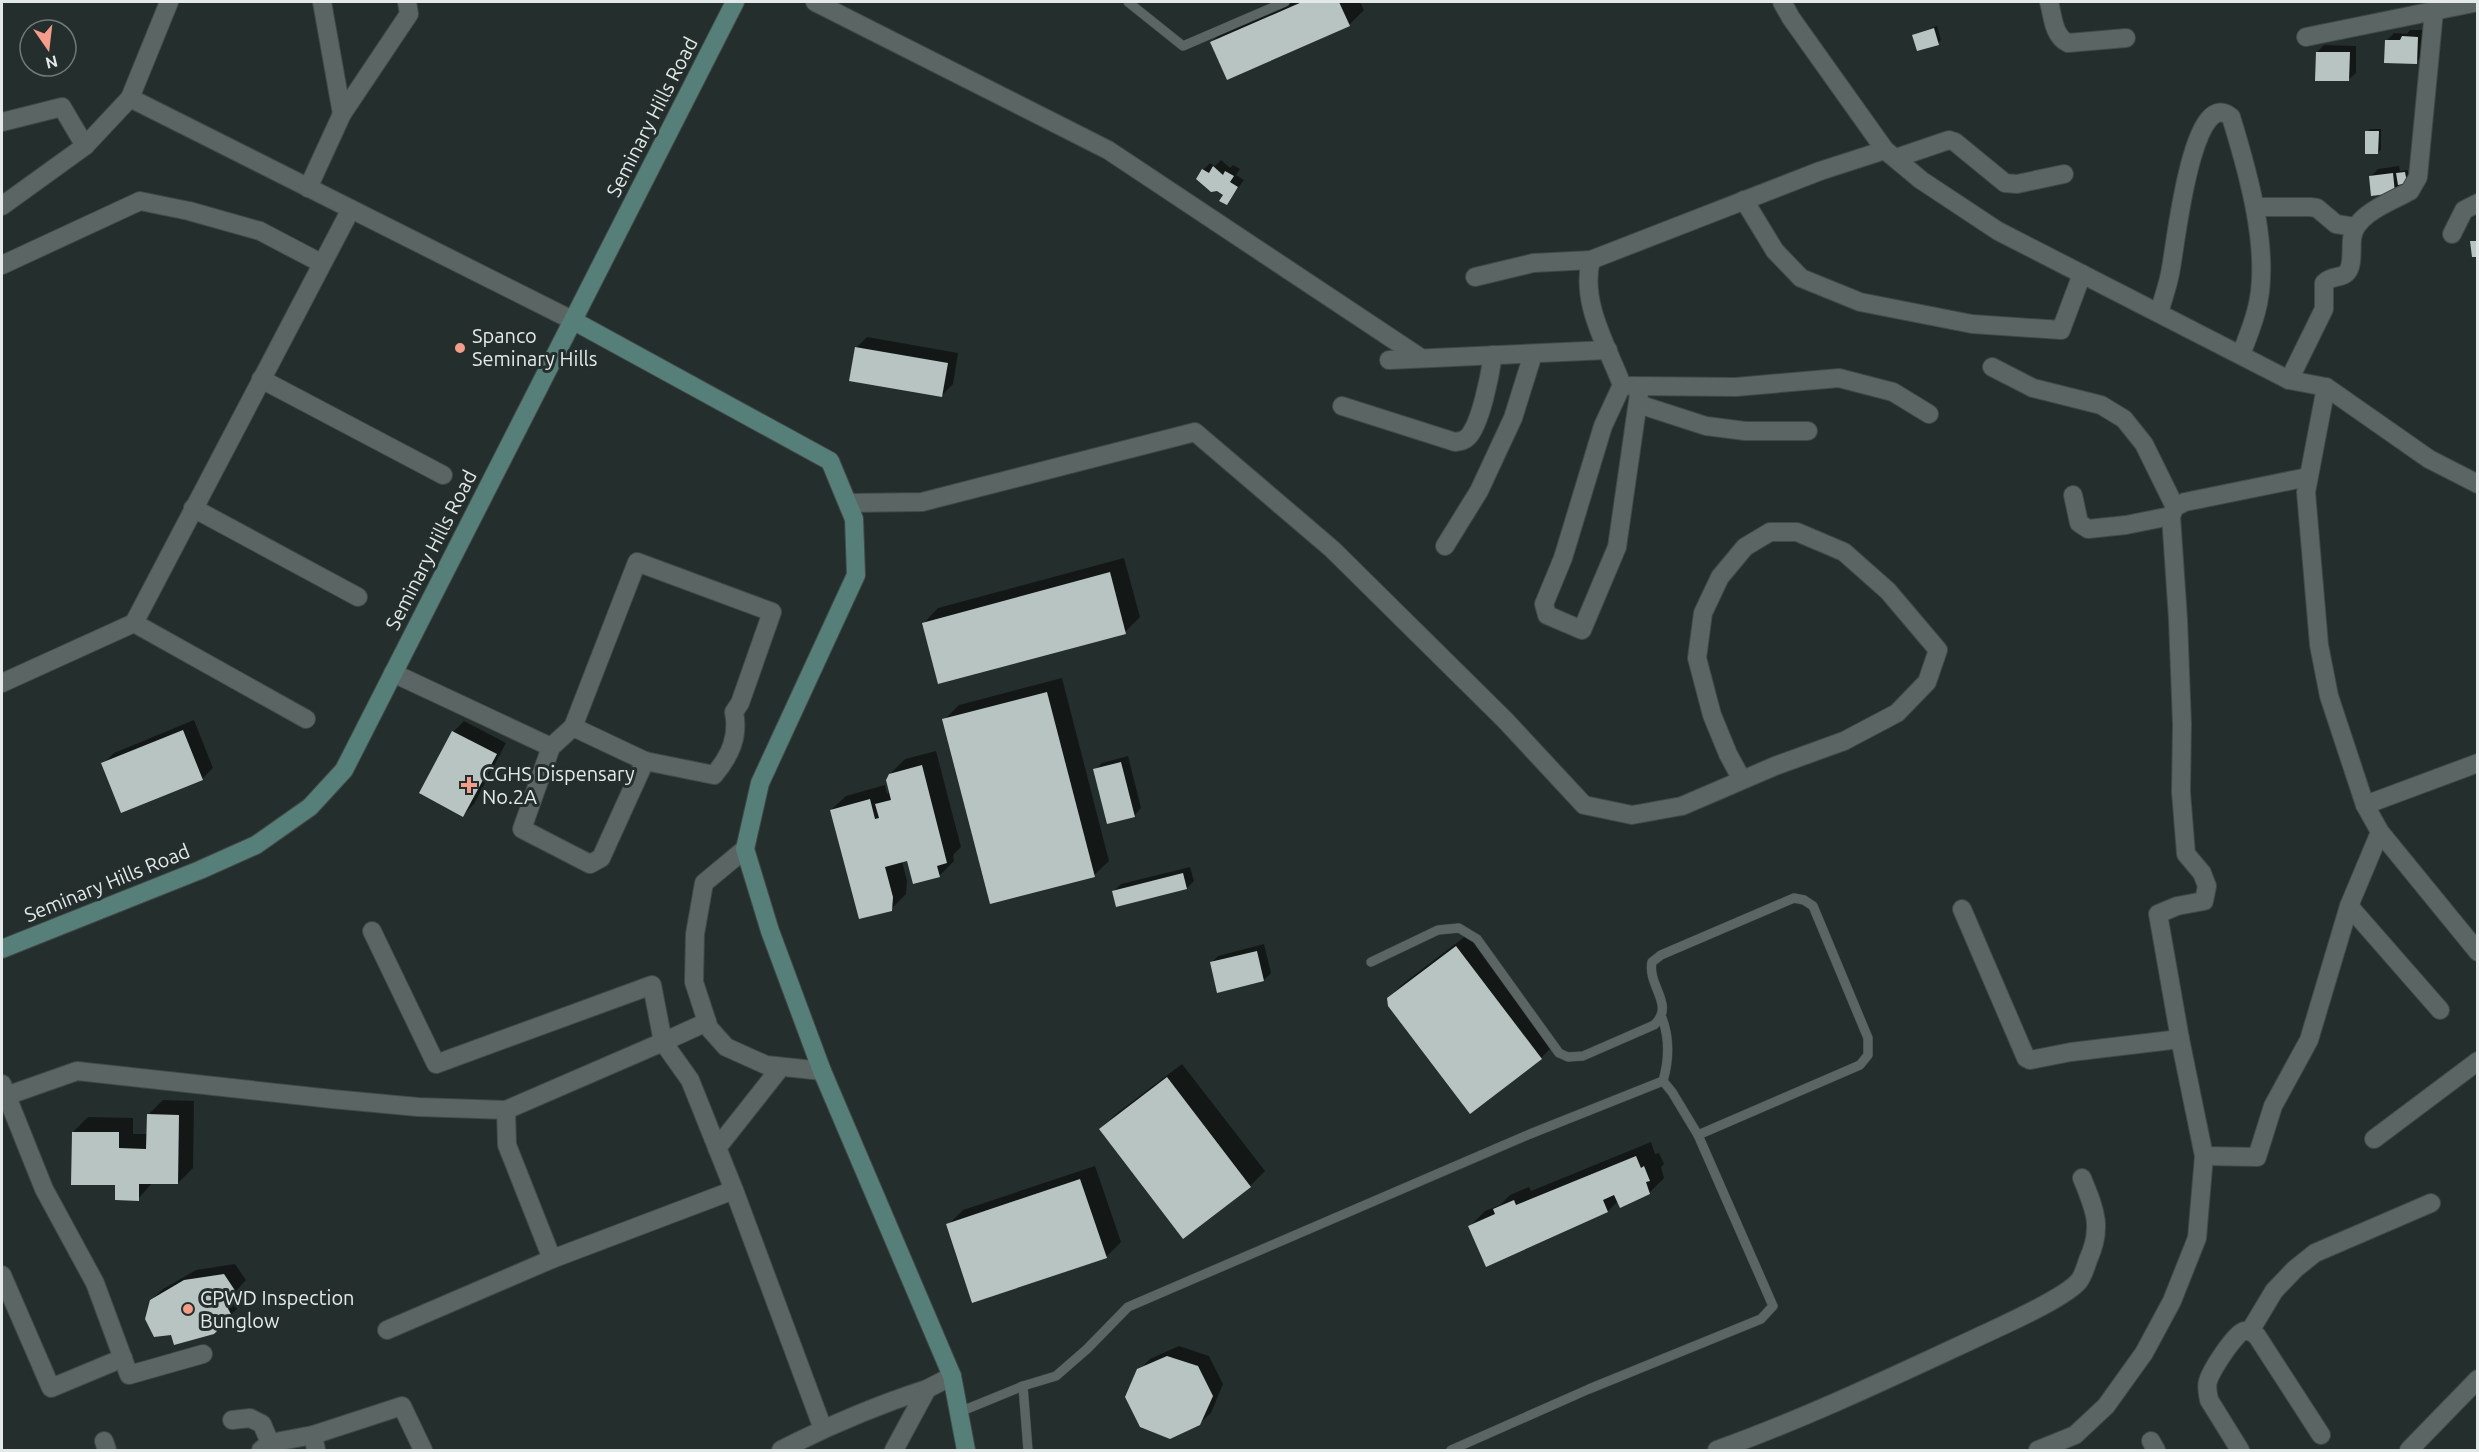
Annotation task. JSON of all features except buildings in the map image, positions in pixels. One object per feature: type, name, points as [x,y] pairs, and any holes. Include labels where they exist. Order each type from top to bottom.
[{"type":"street","points":[[2,206],[85,146],[130,98],[169,2]]},
{"type":"street","points":[[322,2],[342,114]]},
{"type":"street","points":[[308,188],[342,114],[409,14],[407,2]]},
{"type":"street","name":"Seminary Hills Road","points":[[2,949],[200,870],[256,845],[310,807],[344,770],[735,2]]},
{"type":"street","points":[[815,2],[1108,150],[1421,358]]},
{"type":"street","points":[[1782,2],[1791,18],[1891,154],[1921,180],[1998,231],[2289,380],[2326,387],[2429,459],[2478,484]]},
{"type":"street","points":[[2049,2],[2057,33],[2062,40],[2068,43],[2126,38]]},
{"type":"street","points":[[2306,37],[2478,3]]},
{"type":"street","points":[[2289,380],[2324,309],[2324,283],[2330,278],[2345,274],[2350,269],[2355,227],[2362,219],[2415,185],[2418,177],[2434,11]]},
{"type":"street","points":[[130,98],[574,321],[830,460],[854,519],[856,575],[760,783],[746,849],[771,931],[822,1071],[952,1376],[957,1413],[966,1450]]},
{"type":"street","points":[[2,122],[62,107],[85,146]]},
{"type":"street","points":[[2159,313],[2171,271],[2186,174],[2198,136],[2212,115],[2221,111],[2231,117],[2245,162],[2255,207],[2260,283],[2256,310],[2241,355]]},
{"type":"street","points":[[1475,278],[1533,263],[1591,260],[1821,171],[1949,140],[1955,142],[2005,183],[2017,184],[2064,174]]},
{"type":"street","points":[[1744,200],[1774,251],[1801,278],[1860,302],[1972,324],[2061,330],[2082,274]]},
{"type":"street","points":[[2,265],[140,201],[189,211],[260,231],[321,263]]},
{"type":"street","points":[[2452,234],[2464,210],[2478,203]]},
{"type":"street","points":[[2255,207],[2317,208],[2336,224],[2355,227]]},
{"type":"street","points":[[2,683],[134,623],[351,209]]},
{"type":"street","points":[[1591,260],[1588,270],[1589,301],[1608,350],[1634,392],[1706,426],[1745,431],[1808,431]]},
{"type":"street","points":[[1389,360],[1608,350]]},
{"type":"street","points":[[1445,546],[1479,491],[1513,418],[1533,354]]},
{"type":"street","points":[[1342,406],[1455,442],[1464,441],[1470,435],[1486,391],[1494,355]]},
{"type":"street","points":[[1992,367],[2033,388],[2101,405],[2124,419],[2144,444],[2173,511],[2182,724],[2181,792],[2186,854],[2202,873],[2207,886],[2204,901],[2177,906],[2158,914],[2204,1156],[2197,1238],[2172,1301],[2144,1353],[2106,1406],[2075,1435],[2038,1450]]},
{"type":"street","points":[[1634,392],[1617,547],[1582,630],[1547,615],[1544,604],[1563,558],[1603,426],[1634,392],[1736,387],[1839,378],[1893,392],[1929,414]]},
{"type":"street","points":[[261,379],[443,475]]},
{"type":"street","points":[[2326,387],[2306,492],[2319,645],[2329,696],[2365,806],[2380,832],[2478,952]]},
{"type":"street","points":[[848,503],[922,502],[1195,432],[1332,549],[1505,720],[1584,805],[1632,814],[1682,806],[1844,741],[1897,713],[1927,682],[1938,650],[1888,591],[1844,552],[1797,532],[1770,532],[1745,547],[1720,577],[1703,613],[1697,658],[1712,715],[1728,754],[1742,780]]},
{"type":"street","points":[[2073,495],[2079,523],[2088,529],[2126,525],[2173,511],[2185,502],[2308,477]]},
{"type":"street","points":[[193,508],[358,597]]},
{"type":"street","points":[[573,728],[645,761],[714,775],[731,750],[737,726],[734,712],[740,703],[772,612],[637,562],[573,728],[551,747],[522,829],[590,864],[601,858],[645,761]]},
{"type":"street","points":[[134,623],[306,719]]},
{"type":"street","points":[[393,673],[551,747]]},
{"type":"street","points":[[2365,806],[2478,763]]},
{"type":"street","points":[[2204,1156],[2257,1157],[2273,1106],[2309,1040],[2349,906],[2380,832]]},
{"type":"street","points":[[746,849],[704,883],[695,934],[694,982],[709,1028],[726,1047],[766,1065],[822,1071]]},
{"type":"street","points":[[2349,906],[2440,1010]]},
{"type":"street","points":[[1962,909],[2026,1058],[2030,1060],[2071,1052],[2180,1039]]},
{"type":"street","points":[[372,931],[436,1064],[652,985],[663,1042],[690,1080],[734,1190],[823,1429]]},
{"type":"street","points":[[202,1354],[129,1375],[95,1283],[44,1189],[4,1090],[77,1071],[418,1107],[506,1110],[707,1022]]},
{"type":"street","points":[[2374,1139],[2478,1061]]},
{"type":"street","points":[[717,1148],[781,1066]]},
{"type":"street","points":[[506,1110],[507,1145],[552,1258]]},
{"type":"street","points":[[1717,1450],[1779,1428],[2005,1325],[2058,1296],[2079,1281],[2092,1252],[2098,1227],[2094,1208],[2082,1178]]},
{"type":"street","points":[[387,1330],[552,1258],[734,1190]]},
{"type":"street","points":[[2250,1331],[2274,1291],[2295,1269],[2315,1254],[2431,1203]]},
{"type":"street","points":[[2,1275],[51,1388],[123,1358]]},
{"type":"street","points":[[2240,1450],[2209,1400],[2207,1390],[2208,1379],[2234,1338],[2244,1331],[2250,1331],[2257,1336],[2321,1434]]},
{"type":"street","points":[[781,1450],[823,1429],[898,1398],[927,1389],[952,1376]]},
{"type":"street","points":[[2409,1450],[2478,1380]]},
{"type":"street","points":[[894,1450],[927,1389]]},
{"type":"street","points":[[232,1420],[250,1418],[262,1424],[266,1447],[314,1443],[402,1406],[423,1450]]},
{"type":"lane","points":[[1128,2],[1183,46],[1286,2]]},
{"type":"lane","points":[[1663,1081],[1667,1066],[1667,1032],[1662,1018],[1664,1009],[1650,971],[1652,962],[1661,955],[1794,898],[1804,900],[1813,906],[1868,1038],[1868,1055],[1860,1065],[1698,1135]]},
{"type":"lane","points":[[1371,962],[1438,930],[1459,928],[1477,939],[1552,1044],[1559,1053],[1568,1057],[1583,1056],[1654,1025],[1662,1018]]},
{"type":"lane","points":[[1451,1450],[1589,1389],[1761,1319],[1773,1306],[1698,1135],[1663,1081]]},
{"type":"lane","points":[[957,1413],[1023,1386],[1056,1376],[1088,1349],[1128,1307],[1530,1134],[1663,1081]]},
{"type":"lane","points":[[1023,1386],[1028,1450]]},
{"type":"place","name":"Spanco Seminary Hills","points":[[460,348]]},
{"type":"place","name":"CGHS Dispensary No.2A","points":[[469,785]]},
{"type":"place","name":"CPWD Inspection Bunglow","points":[[188,1309]]}]
